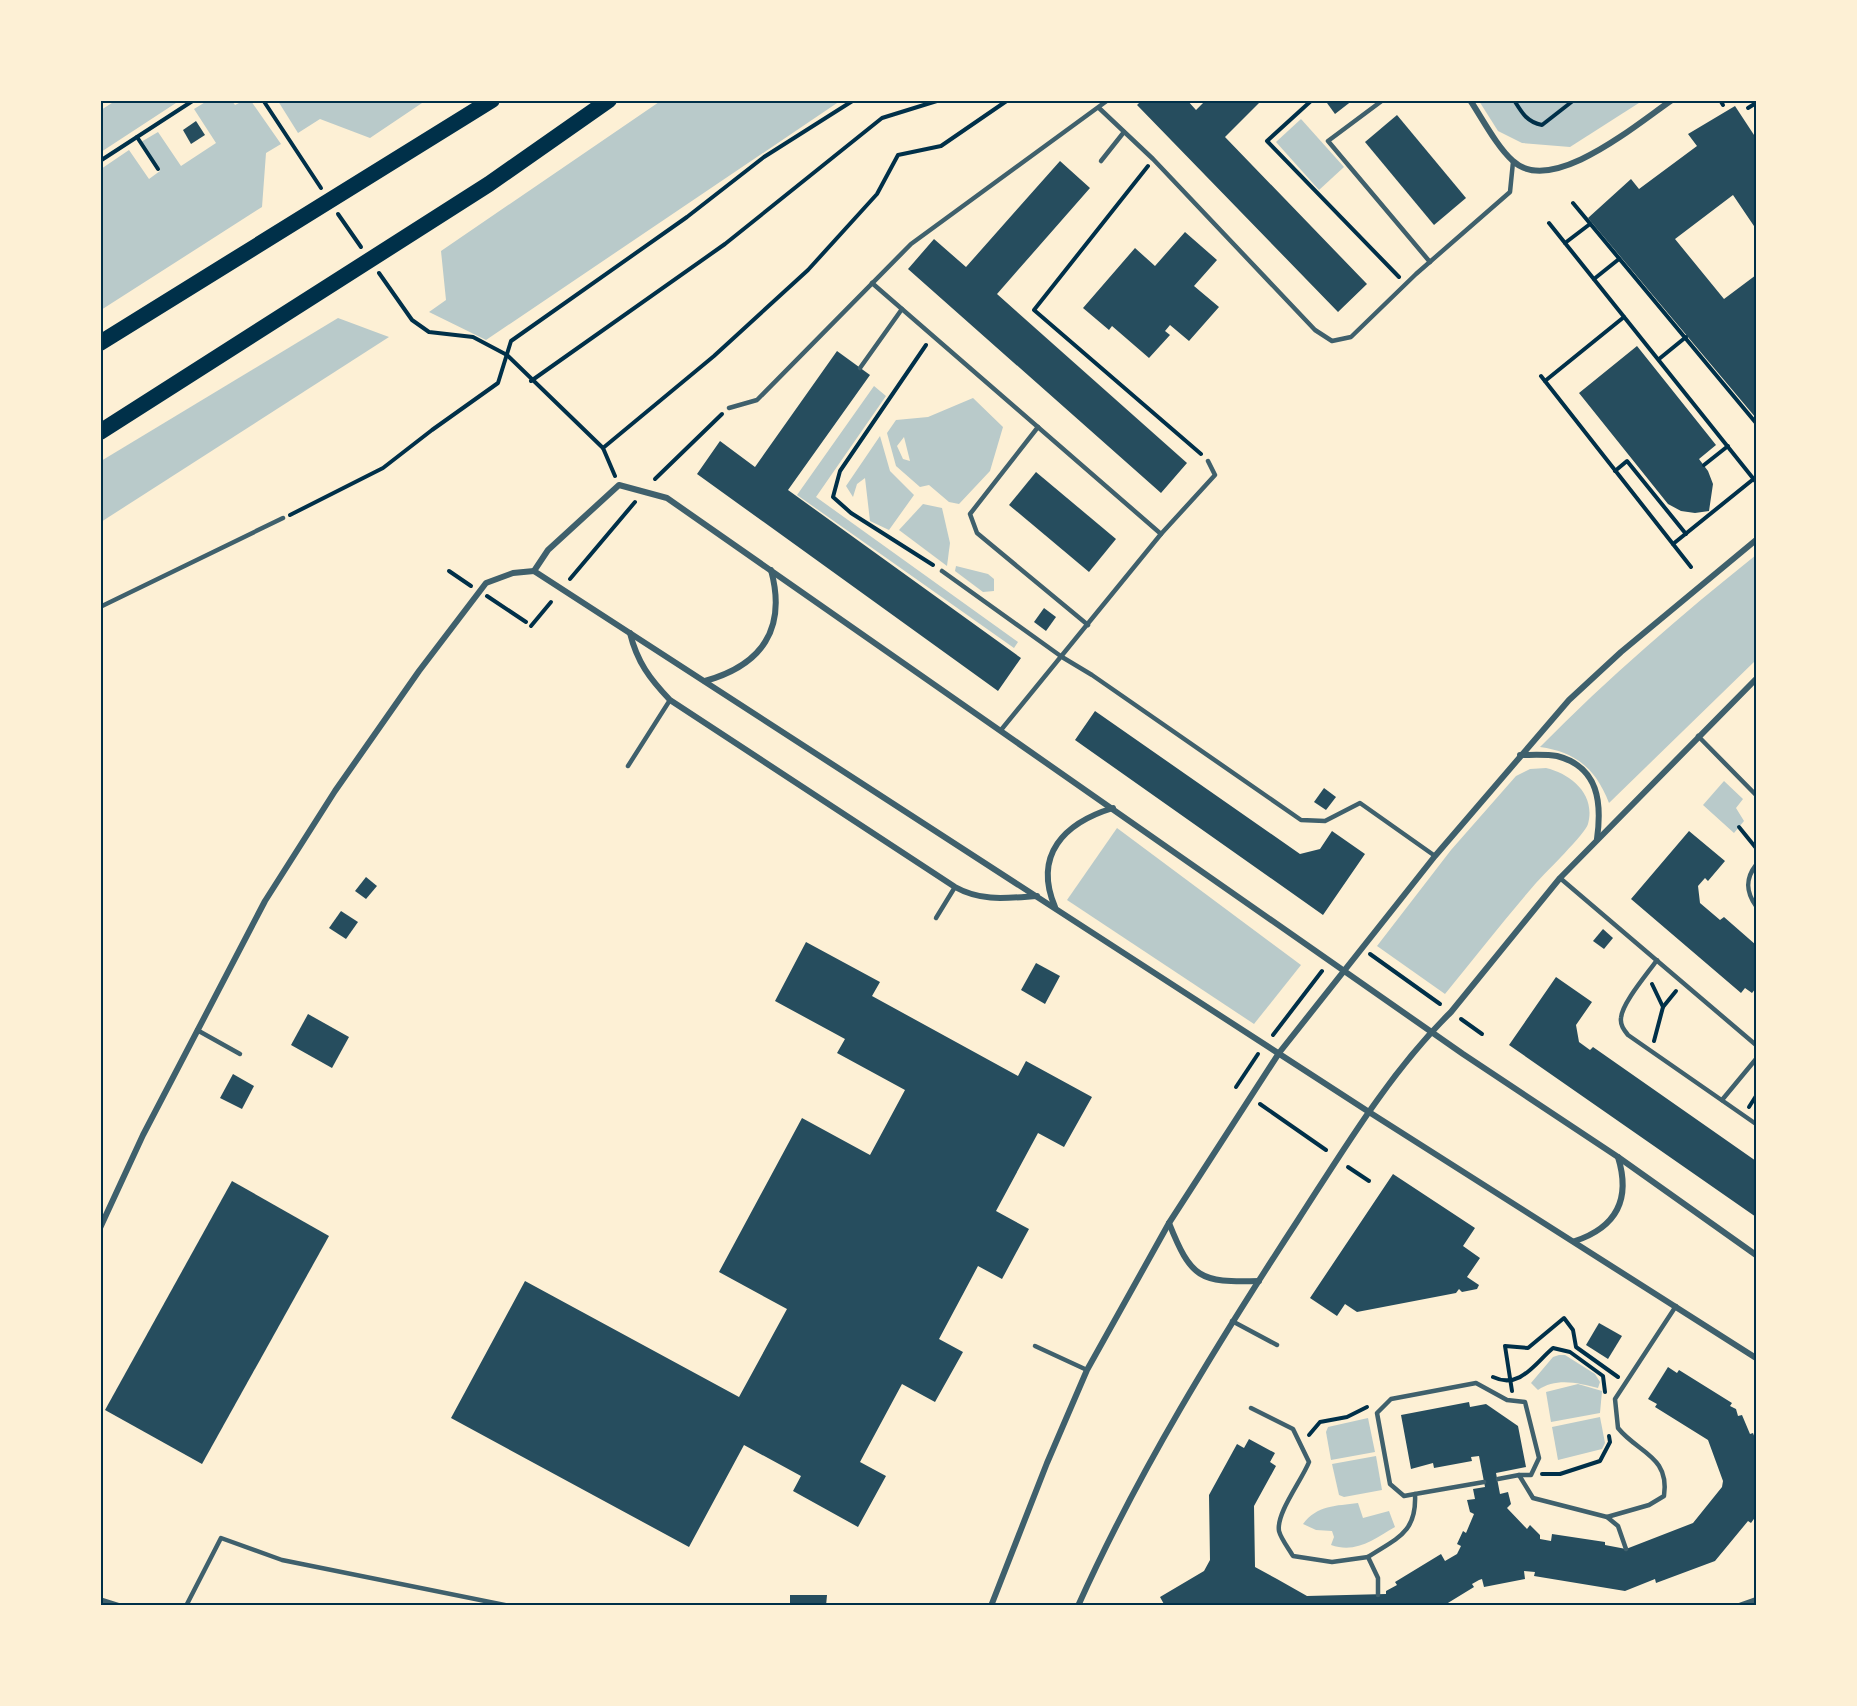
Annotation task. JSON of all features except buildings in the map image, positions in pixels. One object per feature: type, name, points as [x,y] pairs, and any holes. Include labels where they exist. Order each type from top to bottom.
[{"type":"highway","points":[[100,343],[492,100]]},
{"type":"highway","points":[[100,432],[489,184],[609,100]]},
{"type":"street","points":[[1470,100],[1514,162],[1537,172],[1580,162],[1672,100]]},
{"type":"street","points":[[534,571],[548,550],[619,485],[646,490],[667,498],[1756,1254]]},
{"type":"street","points":[[991,1605],[1033,1496],[1087,1370],[1169,1223],[1279,1053],[1435,856],[1569,700],[1621,652],[1756,540]]},
{"type":"street","points":[[705,681],[725,675],[742,666],[762,648],[777,606],[771,570]]},
{"type":"street","points":[[100,1228],[143,1135],[266,901],[335,791],[419,671],[486,583],[513,573],[534,571],[1369,1112],[1756,1358]]},
{"type":"street","points":[[630,633],[636,658],[651,680],[670,700],[956,887],[968,894],[988,899],[1037,896]]},
{"type":"street","points":[[1078,1605],[1106,1544],[1166,1434],[1232,1321],[1369,1112],[1432,1030],[1450,1012],[1560,878],[1756,679]]},
{"type":"street","points":[[1520,755],[1556,756],[1573,763],[1587,775],[1598,793],[1601,812],[1597,839]]},
{"type":"street","points":[[1056,908],[1049,893],[1047,876],[1056,844],[1079,820],[1113,808]]},
{"type":"street","points":[[1575,1242],[1593,1236],[1607,1225],[1618,1210],[1623,1193],[1623,1174],[1618,1157]]},
{"type":"street","points":[[1169,1223],[1183,1258],[1195,1271],[1211,1280],[1259,1281]]},
{"type":"street","points":[[100,1600],[118,1605]]},
{"type":"street","points":[[1739,1605],[1756,1600]]},
{"type":"lane","points":[[729,408],[758,400],[911,244],[1108,100]]},
{"type":"lane","points":[[1383,100],[1328,141],[1430,262]]},
{"type":"lane","points":[[1099,108],[1153,159],[1316,330],[1332,341],[1351,337],[1430,262],[1510,192],[1514,162]]},
{"type":"lane","points":[[1101,161],[1124,132]]},
{"type":"lane","points":[[872,283],[1161,534]]},
{"type":"lane","points":[[860,368],[902,309]]},
{"type":"lane","points":[[1038,427],[970,514],[977,532],[1088,625]]},
{"type":"lane","points":[[1001,730],[1161,534],[1215,475],[1208,461]]},
{"type":"lane","points":[[100,607],[283,518]]},
{"type":"lane","points":[[942,571],[1062,657],[1092,675],[1301,820],[1324,821],[1360,803],[1435,856]]},
{"type":"lane","points":[[628,766],[670,700]]},
{"type":"lane","points":[[1698,736],[1756,795]]},
{"type":"lane","points":[[1756,866],[1747,882],[1748,894],[1756,906]]},
{"type":"lane","points":[[1560,878],[1756,1045]]},
{"type":"lane","points":[[936,918],[956,887]]},
{"type":"lane","points":[[1657,960],[1624,1008],[1621,1018],[1623,1027],[1628,1035],[1756,1124]]},
{"type":"lane","points":[[197,1030],[240,1054]]},
{"type":"lane","points":[[1722,1100],[1756,1059]]},
{"type":"lane","points":[[1607,1517],[1649,1505],[1664,1496],[1666,1482],[1660,1464],[1618,1428],[1615,1399],[1677,1306]]},
{"type":"lane","points":[[1232,1321],[1277,1345]]},
{"type":"lane","points":[[1035,1346],[1087,1370]]},
{"type":"lane","points":[[1484,1482],[1404,1496],[1390,1484],[1377,1413],[1391,1400],[1476,1383],[1507,1401],[1525,1402],[1539,1458],[1532,1475],[1497,1479]]},
{"type":"lane","points":[[1251,1408],[1293,1429],[1309,1462],[1302,1481],[1283,1510],[1279,1531],[1293,1556],[1332,1562],[1368,1557],[1408,1530],[1416,1510],[1415,1494]]},
{"type":"lane","points":[[1520,1475],[1533,1498],[1607,1517],[1618,1526],[1626,1549]]},
{"type":"lane","points":[[186,1605],[221,1538],[282,1560],[510,1605]]},
{"type":"lane","points":[[1368,1557],[1378,1578],[1378,1594]]},
{"type":"path","points":[[100,161],[194,100]]},
{"type":"path","points":[[263,100],[327,196]]},
{"type":"path","points":[[283,518],[383,468],[498,383],[512,341],[687,217],[764,157],[854,100]]},
{"type":"path","points":[[531,381],[725,244],[882,118],[940,100]]},
{"type":"path","points":[[603,448],[714,356],[807,270],[877,194],[898,154],[941,146],[1008,100]]},
{"type":"path","points":[[1312,100],[1268,141],[1406,284]]},
{"type":"path","points":[[1514,100],[1524,117],[1542,125],[1574,100]]},
{"type":"path","points":[[1748,108],[1756,103]]},
{"type":"path","points":[[137,137],[158,169]]},
{"type":"path","points":[[1153,159],[1034,310],[1208,461]]},
{"type":"path","points":[[1573,203],[1756,423]]},
{"type":"path","points":[[333,206],[366,254]]},
{"type":"path","points":[[1549,223],[1756,480],[1673,544]]},
{"type":"path","points":[[1565,243],[1590,224]]},
{"type":"path","points":[[1594,279],[1620,258]]},
{"type":"path","points":[[372,263],[411,320],[429,332],[473,337],[507,355],[531,381],[603,448],[619,485]]},
{"type":"path","points":[[1545,381],[1624,317]]},
{"type":"path","points":[[932,336],[840,471],[833,497],[851,513],[942,571]]},
{"type":"path","points":[[1659,359],[1686,337]]},
{"type":"path","points":[[1541,376],[1690,567]]},
{"type":"path","points":[[655,479],[729,408]]},
{"type":"path","points":[[1704,465],[1728,446]]},
{"type":"path","points":[[1615,471],[1627,461],[1686,534]]},
{"type":"path","points":[[570,579],[635,502]]},
{"type":"path","points":[[531,626],[551,602]]},
{"type":"path","points":[[1739,827],[1756,848]]},
{"type":"path","points":[[1369,954],[1440,1004]]},
{"type":"path","points":[[1273,1035],[1322,971]]},
{"type":"path","points":[[1647,975],[1663,1007]]},
{"type":"path","points":[[1651,1051],[1663,1007],[1683,983]]},
{"type":"path","points":[[1460,1018],[1482,1034]]},
{"type":"path","points":[[1236,1087],[1258,1054]]},
{"type":"path","points":[[1259,1103],[1326,1150]]},
{"type":"path","points":[[1348,1167],[1369,1181]]},
{"type":"path","points":[[1514,1401],[1505,1346],[1528,1348],[1564,1318],[1574,1330],[1576,1347],[1625,1383]]},
{"type":"path","points":[[1486,1374],[1500,1380],[1523,1378],[1553,1348],[1570,1352],[1603,1376],[1605,1395]]},
{"type":"path","points":[[1310,1444],[1308,1436],[1320,1422],[1347,1417],[1365,1408],[1372,1400]]},
{"type":"path","points":[[1533,1471],[1560,1474],[1600,1461],[1610,1442],[1607,1425]]},
{"type":"shaded area","points":[[662,100],[840,101],[486,340],[429,312],[446,300],[441,251]]},
{"type":"shaded area","points":[[115,101],[179,101],[101,152],[101,110]]},
{"type":"shaded area","points":[[207,101],[232,101],[235,105],[243,101],[251,101],[281,144],[266,153],[262,207],[101,310],[101,169],[129,150],[149,179],[160,171],[141,142],[158,132],[181,166],[216,143],[194,109]]},
{"type":"shaded area","points":[[278,101],[425,101],[370,138],[320,119],[298,133]]},
{"type":"shaded area","points":[[1479,101],[1642,101],[1570,147],[1522,143],[1498,131]]},
{"type":"shaded area","points":[[1301,119],[1344,167],[1319,190],[1276,142]]},
{"type":"shaded area","points":[[338,318],[389,337],[101,522],[101,461]]},
{"type":"shaded area","points":[[874,386],[886,396],[816,497],[1018,642],[1014,648],[797,495]]},
{"type":"shaded area","points":[[973,398],[1003,427],[990,471],[959,504],[949,502],[929,485],[920,487],[896,466],[887,433],[896,420],[928,417]],"holes":[[[904,437],[910,461],[903,459],[897,446]]]},
{"type":"shaded area","points":[[880,436],[890,471],[914,495],[889,530],[870,521],[865,478],[857,484],[853,497],[846,486]]},
{"type":"shaded area","points":[[923,504],[942,508],[950,543],[947,566],[899,530]]},
{"type":"shaded area","points":[[1756,555],[1756,660],[1609,803],[1598,781],[1583,764],[1564,753],[1540,747],[1645,648]]},
{"type":"shaded area","points":[[956,566],[988,574],[994,579],[994,591],[983,592],[955,571]]},
{"type":"shaded area","points":[[1546,768],[1572,780],[1585,795],[1590,813],[1588,824],[1573,844],[1524,897],[1445,994],[1377,946],[1451,850],[1516,776],[1530,769]]},
{"type":"shaded area","points":[[1724,781],[1743,799],[1736,808],[1744,821],[1734,833],[1703,805]]},
{"type":"shaded area","points":[[1117,828],[1301,965],[1254,1024],[1067,900]]},
{"type":"shaded area","points":[[1565,1355],[1595,1374],[1600,1382],[1598,1388],[1560,1382],[1538,1390],[1531,1383],[1553,1357]]},
{"type":"shaded area","points":[[1578,1384],[1602,1391],[1600,1413],[1551,1422],[1546,1392]]},
{"type":"shaded area","points":[[1600,1417],[1605,1443],[1602,1449],[1558,1460],[1552,1427]]},
{"type":"shaded area","points":[[1368,1418],[1375,1452],[1331,1460],[1326,1432],[1328,1427]]},
{"type":"shaded area","points":[[1376,1456],[1382,1490],[1344,1497],[1339,1495],[1332,1464]]},
{"type":"shaded area","points":[[1358,1503],[1363,1518],[1389,1511],[1395,1527],[1364,1544],[1349,1548],[1331,1545],[1334,1537],[1332,1531],[1316,1530],[1303,1524],[1314,1513],[1321,1510]]}]
